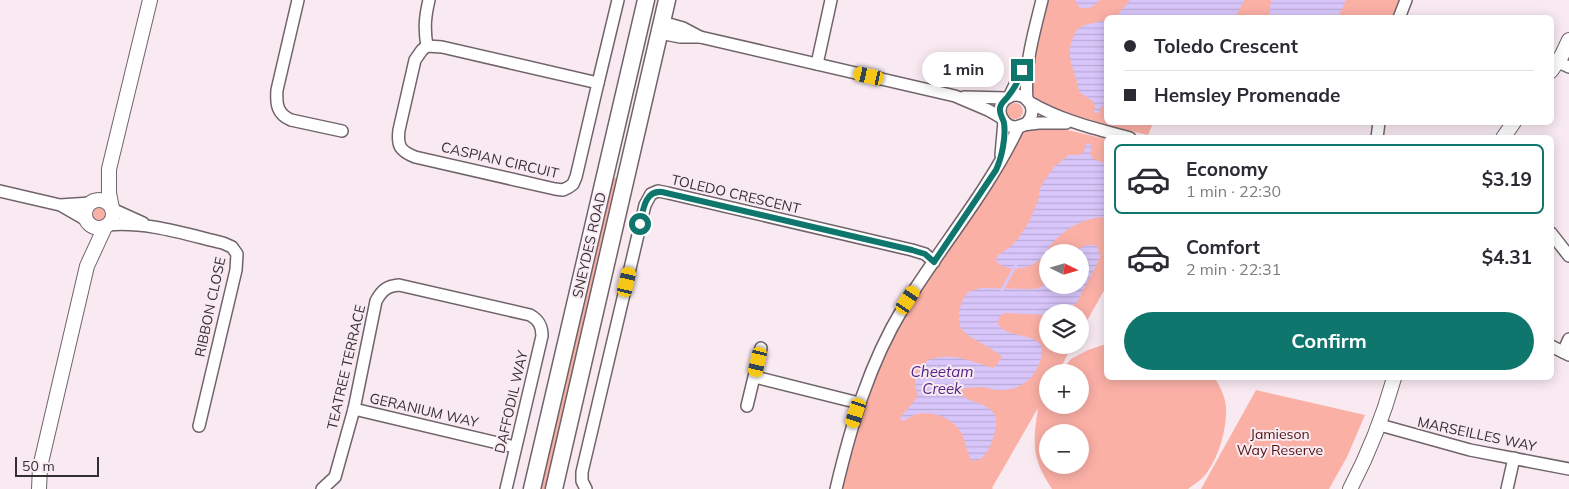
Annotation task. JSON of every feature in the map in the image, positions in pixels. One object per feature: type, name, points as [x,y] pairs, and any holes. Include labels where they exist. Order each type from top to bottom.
[{"type":"main road","name":"SNEYDES ROAD","points":[[532,489],[646,0]]},
{"type":"main road","name":"SNEYDES ROAD","points":[[554,489],[667,0]]},
{"type":"main road","points":[[641,23],[661,27]]},
{"type":"street","points":[[87,266],[106,226],[112,218],[109,193],[110,169],[150,0]]},
{"type":"street","points":[[298,0],[277,90],[277,108],[285,118],[342,131]]},
{"type":"street","points":[[429,0],[424,30],[427,46],[442,47],[598,83],[618,0]]},
{"type":"street","points":[[817,64],[832,0]]},
{"type":"street","points":[[836,489],[859,403],[892,327],[914,291],[990,179],[1020,125],[1026,123],[1030,115],[1026,86],[1028,57],[1042,0]]},
{"type":"street","points":[[1400,15],[1406,0]]},
{"type":"street","points":[[661,27],[683,28],[700,37],[955,96],[988,110],[1013,126],[1038,123],[1073,123]]},
{"type":"street","points":[[1559,67],[1569,40]]},
{"type":"street","name":"CASPIAN CIRCUIT","points":[[427,46],[415,60],[399,130],[398,140],[403,152],[415,157],[555,189],[563,190],[569,187],[573,184],[576,177],[598,83]]},
{"type":"street","points":[[1000,159],[1003,120],[1000,110],[1003,101],[1008,97],[1016,84],[1028,57]]},
{"type":"street","points":[[955,96],[1008,97],[1018,95],[1051,114],[1073,123],[1119,135]]},
{"type":"street","points":[[39,489],[40,467],[87,266],[88,222],[86,212],[110,169]]},
{"type":"street","points":[[0,191],[60,205],[102,201],[108,203],[112,208]]},
{"type":"street","name":"TOLEDO CRESCENT","points":[[586,489],[582,481],[582,472],[645,206],[651,194],[658,191],[668,193],[903,248],[925,254],[934,262]]},
{"type":"street","points":[[60,205],[96,228],[106,226]]},
{"type":"street","name":"RIBBON CLOSE","points":[[112,208],[152,227]]},
{"type":"street","name":"RIBBON CLOSE","points":[[106,226],[125,224],[152,227],[223,243],[232,247],[238,254],[236,270],[199,426]]},
{"type":"street","points":[[1554,238],[1569,256]]},
{"type":"street","name":"TEATREE TERRACE","points":[[322,489],[335,477],[354,410],[376,301],[380,292],[391,285],[399,285],[530,316],[539,322]]},
{"type":"street","name":"DAFFODIL WAY","points":[[506,489],[542,336],[539,322]]},
{"type":"street","points":[[1554,347],[1566,353],[1569,339]]},
{"type":"street","points":[[747,406],[761,348]]},
{"type":"street","points":[[754,377],[859,403]]},
{"type":"street","points":[[1350,489],[1365,461],[1380,425],[1393,380]]},
{"type":"street","name":"GERANIUM WAY","points":[[354,410],[515,447]]},
{"type":"street","name":"MARSEILLES WAY","points":[[1380,425],[1470,450],[1569,469]]},
{"type":"street","points":[[1507,489],[1514,458]]},
{"type":"street","points":[[30,489],[40,467]]},
{"type":"green space","points":[[1046,0],[1402,0],[1396,15],[1104,15],[1104,125],[1066,116],[1034,101],[1028,82]]},
{"type":"green space","points":[[1015,103],[1021,105],[1023,111],[1021,117],[1015,119],[1009,117],[1007,111],[1009,105]]},
{"type":"green space","points":[[1105,125],[1152,125],[1148,135]]},
{"type":"green space","points":[[1055,127],[1104,139],[1104,291],[1089,317],[1089,304],[1039,304],[1039,354],[1068,354],[1062,364],[1039,364],[1039,414],[1089,414],[1089,364],[1067,364],[1071,359],[1080,354],[1089,354],[1089,350],[1104,345],[1104,380],[1216,380],[1225,399],[1226,415],[1222,440],[1216,457],[1204,476],[1188,489],[1052,489],[1043,474],[1089,474],[1089,424],[1039,424],[1039,465],[1035,450],[1038,408],[993,489],[841,489],[853,437],[876,371],[900,323],[1024,129]]},
{"type":"green space","points":[[611,177],[620,179],[548,489],[538,489]]},
{"type":"green space","points":[[97,208],[101,208],[105,214],[101,220],[97,220],[93,216],[93,212]]},
{"type":"green space","name":"Jamieson Way Reserve","points":[[1256,390],[1365,415],[1347,457],[1329,489],[1201,489]]},
{"type":"water","points":[[1075,0],[1100,0],[1093,6],[1086,8],[1079,7]]},
{"type":"water","points":[[1130,0],[1244,0],[1236,15],[1118,15]]},
{"type":"water","points":[[1271,0],[1346,0],[1339,15],[1269,15]]},
{"type":"water","points":[[1104,20],[1104,105],[1099,113],[1094,112],[1094,102],[1079,92],[1070,59],[1075,33],[1079,28]]},
{"type":"water","points":[[1086,143],[1092,145],[1090,153],[1092,158],[1104,163],[1104,218],[1092,219],[1072,227],[1052,244],[1039,244],[1039,261],[1033,264],[1023,268],[1011,268],[1000,265],[996,261],[997,256],[1017,240],[1028,224],[1038,201],[1040,189],[1054,167],[1069,155],[1080,155],[1084,152]]},
{"type":"water","name":"Cheetam Creek","points":[[1089,245],[1097,246],[1100,256],[1089,279]]},
{"type":"water","name":"Cheetam Creek","points":[[980,288],[1039,288],[1039,294],[1081,294],[1075,304],[1039,304],[1039,315],[1005,313],[999,318],[998,324],[1002,328],[1012,334],[1030,338],[1039,343],[1039,354],[1042,354],[1033,375],[1018,387],[1004,390],[982,387],[965,388],[960,393],[965,398],[988,408],[995,415],[996,427],[994,435],[983,457],[971,460],[962,434],[954,423],[948,419],[935,414],[921,413],[904,421],[900,419],[916,399],[918,393],[915,385],[916,378],[928,360],[953,357],[993,368],[1002,357],[969,336],[961,328],[959,324],[959,310],[968,292]]},
{"type":"waterway","points":[[1002,290],[1016,265]]},
{"type":"route","points":[[640,224],[648,197],[658,191],[912,250],[925,254],[934,262],[996,170],[1000,159],[1003,135],[1004,121],[1000,114],[1001,105],[1009,96],[1022,70]]}]
